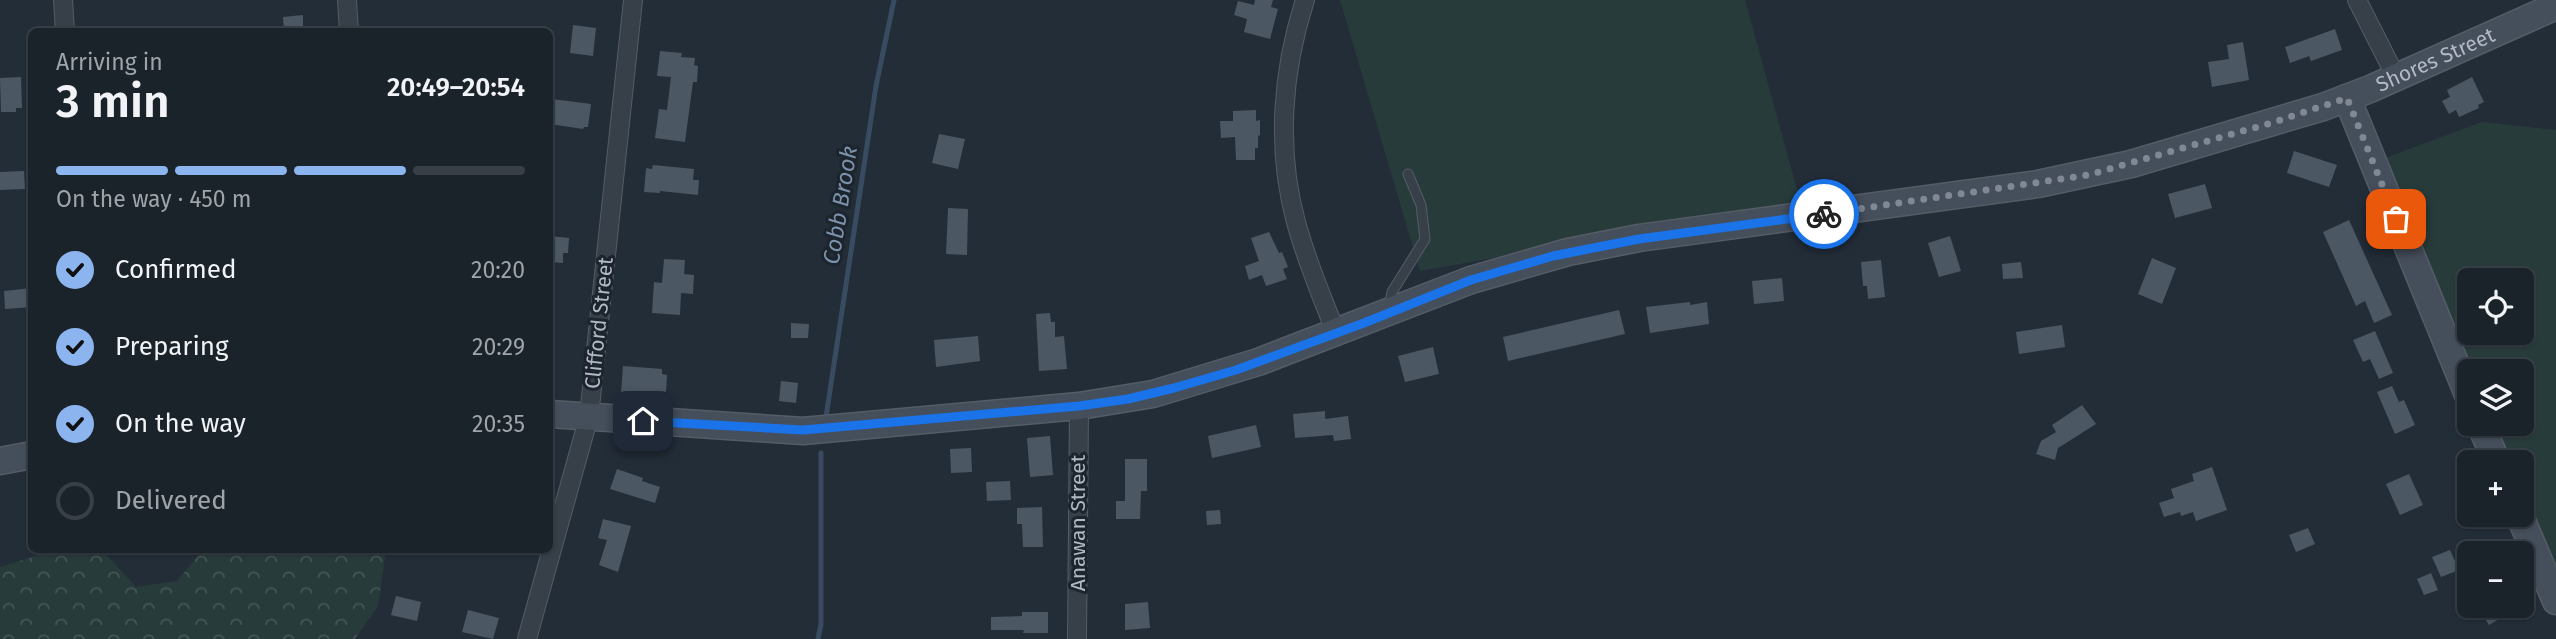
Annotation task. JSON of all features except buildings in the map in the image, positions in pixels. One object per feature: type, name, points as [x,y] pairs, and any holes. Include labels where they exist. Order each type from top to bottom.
[{"type":"street","points":[[63,0],[65,28]]},
{"type":"street","points":[[347,0],[349,28]]},
{"type":"street","name":"Clifford Street","points":[[553,545],[589,416],[633,0]]},
{"type":"street","points":[[1306,0],[1294,40],[1286,89],[1286,163],[1301,241],[1336,333]]},
{"type":"street","points":[[2357,0],[2396,77]]},
{"type":"street","name":"Shores Street","points":[[553,414],[750,429],[803,430],[1079,406],[1153,394],[1194,383],[1336,333],[1471,280],[1568,252],[1639,239],[2066,179],[2158,156],[2300,115],[2347,98],[2556,6]]},
{"type":"street","points":[[2347,98],[2457,368]]},
{"type":"street","name":"Anawan Street","points":[[1077,639],[1079,406]]},
{"type":"street","points":[[0,461],[28,455]]},
{"type":"street","points":[[2525,527],[2556,601]]},
{"type":"street","name":"Clifford Street","points":[[527,639],[551,553]]},
{"type":"lane","points":[[1388,313],[1392,292],[1424,239],[1421,205],[1408,174]]},
{"type":"green space","points":[[1340,0],[1745,0],[1801,204],[1420,271]]},
{"type":"green space","points":[[2482,122],[2556,130],[2556,571],[2534,516],[2534,450],[2506,450],[2500,436],[2534,436],[2534,359],[2467,359],[2461,345],[2534,345],[2534,268],[2457,268],[2457,337],[2380,160]]},
{"type":"green space","points":[[45,553],[105,553],[136,587],[177,581],[200,553],[386,553],[378,606],[355,639],[0,639],[0,567]]},
{"type":"waterway","name":"Cobb Brook","points":[[826,417],[876,86],[894,0]]},
{"type":"waterway","name":"Cobb Brook","points":[[818,639],[821,624],[821,453]]},
{"type":"way so far","points":[[1824,214],[2088,175],[2300,115],[2347,98],[2396,219]]},
{"type":"route","points":[[643,421],[803,430],[1079,406],[1128,399],[1236,370],[1471,280],[1553,256],[1639,239],[1824,214]]}]
